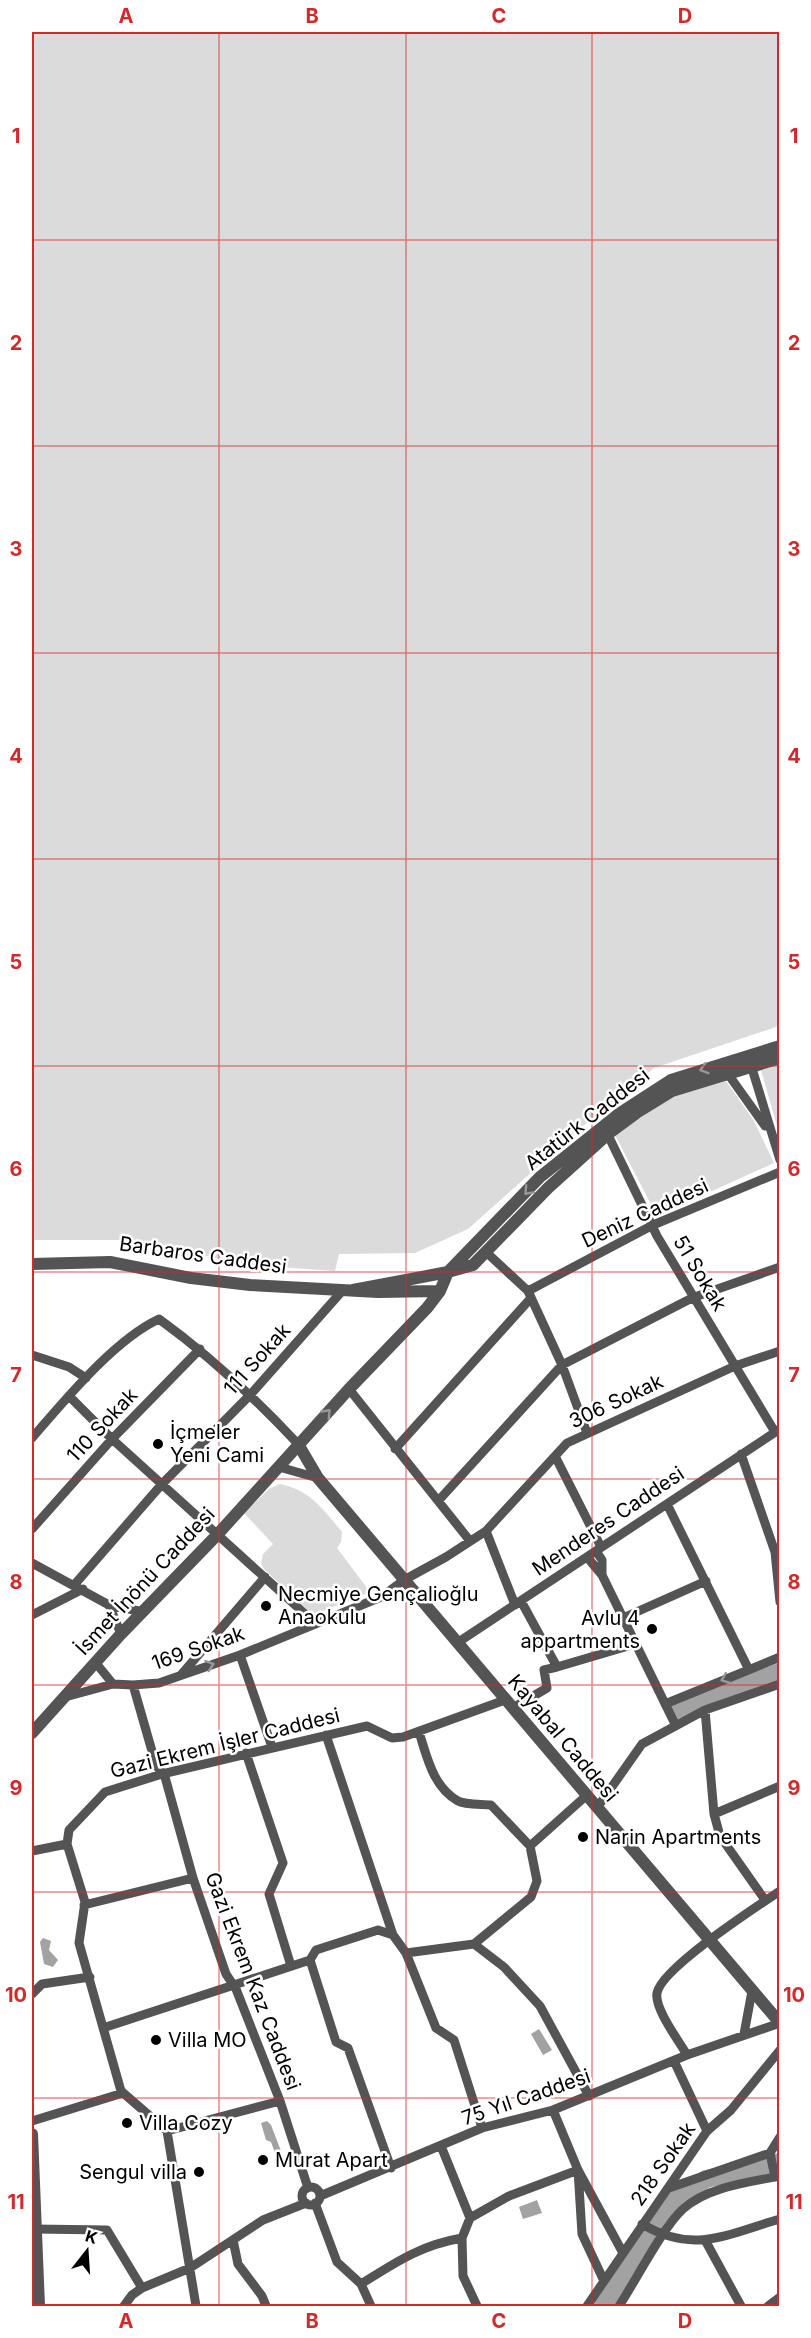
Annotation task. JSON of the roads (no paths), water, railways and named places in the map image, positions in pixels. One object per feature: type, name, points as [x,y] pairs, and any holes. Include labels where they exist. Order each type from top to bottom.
[{"type":"street","name":"Atatürk Caddesi","points":[[348,1290],[448,1272],[473,1265],[606,1130],[672,1091],[728,1074],[780,1046]]},
{"type":"street","name":"Atatürk Caddesi","points":[[288,1456],[427,1308],[440,1291],[448,1272],[540,1177],[671,1080],[732,1061],[750,1062],[780,1058]]},
{"type":"street","points":[[732,1061],[728,1074],[769,1130]]},
{"type":"street","points":[[750,1062],[780,1160]]},
{"type":"street","name":"51 Sokak","points":[[606,1130],[692,1298],[777,1431]]},
{"type":"street","name":"Deniz Caddesi","points":[[395,1449],[530,1295],[653,1225],[780,1172]]},
{"type":"street","points":[[486,1252],[530,1295],[562,1365],[587,1433]]},
{"type":"street","name":"Barbaros Caddesi","points":[[32,1264],[110,1262],[191,1278],[250,1285],[378,1293],[440,1291]]},
{"type":"street","points":[[439,1500],[562,1365],[692,1298],[780,1267]]},
{"type":"street","name":"111 Sokak","points":[[79,1587],[162,1484],[251,1394],[348,1290]]},
{"type":"street","points":[[32,1438],[86,1378],[142,1326],[159,1319],[200,1349],[251,1394],[298,1444]]},
{"type":"street","name":"110 Sokak","points":[[32,1529],[112,1439],[200,1349]]},
{"type":"street","name":"306 Sokak","points":[[404,1580],[486,1531],[567,1443],[735,1366],[780,1351]]},
{"type":"street","points":[[32,1355],[69,1367],[86,1378]]},
{"type":"street","points":[[349,1389],[470,1541]]},
{"type":"street","points":[[69,1396],[112,1439],[316,1624]]},
{"type":"street","name":"Menderes Caddesi","points":[[457,1643],[777,1431]]},
{"type":"street","name":"Kayabal Caddesi","points":[[298,1444],[318,1478],[780,2023]]},
{"type":"street","points":[[741,1454],[775,1552],[780,1602]]},
{"type":"street","name":"İsmet İnönü Caddesi","points":[[32,1733],[95,1662],[217,1535],[288,1456]]},
{"type":"street","points":[[555,1456],[599,1549],[602,1575]]},
{"type":"street","points":[[279,1467],[318,1478]]},
{"type":"street","points":[[667,1503],[749,1670]]},
{"type":"street","points":[[486,1531],[518,1603],[558,1667],[635,1644]]},
{"type":"street","points":[[586,1557],[602,1575],[675,1724]]},
{"type":"street","points":[[32,1563],[110,1605],[144,1612]]},
{"type":"street","points":[[181,1676],[266,1577]]},
{"type":"street","name":"169 Sokak","points":[[63,1698],[113,1684],[159,1683],[181,1676],[240,1655],[381,1597],[404,1580]]},
{"type":"street","points":[[623,1618],[706,1581]]},
{"type":"street","points":[[32,1615],[79,1587]]},
{"type":"street","points":[[110,1605],[121,1634]]},
{"type":"street","points":[[240,1655],[272,1747]]},
{"type":"street","points":[[665,1704],[780,1657]]},
{"type":"street","points":[[95,1662],[113,1684]]},
{"type":"street","name":"Gazi Ekrem İşler Caddesi","points":[[67,1844],[69,1830],[105,1792],[162,1774],[367,1726],[392,1738],[419,1732],[509,1704],[547,1688],[544,1670],[558,1667]]},
{"type":"street","points":[[597,1808],[642,1744],[675,1724],[705,1710],[780,1684]]},
{"type":"street","name":"Gazi Ekrem Kaz Caddesi","points":[[134,1685],[156,1765],[162,1774],[193,1878],[226,1974],[234,1985],[280,2101],[308,2188]]},
{"type":"street","points":[[705,1710],[714,1814],[720,1836],[765,1900]]},
{"type":"street","points":[[406,1953],[474,1944],[531,1898],[537,1881],[530,1846],[491,1805],[460,1802],[442,1788],[432,1771],[419,1732]]},
{"type":"street","points":[[326,1736],[393,1935],[406,1953],[436,2028],[454,2040],[482,2128]]},
{"type":"street","points":[[246,1753],[283,1863],[269,1894],[291,1966]]},
{"type":"street","points":[[714,1814],[780,1786]]},
{"type":"street","points":[[530,1846],[586,1795]]},
{"type":"street","points":[[32,1851],[67,1844],[84,1905],[79,1943],[123,2093],[167,2131],[196,2307]]},
{"type":"street","points":[[84,1905],[193,1878]]},
{"type":"street","points":[[687,2055],[660,2008],[656,1995],[661,1983],[709,1940],[780,1891]]},
{"type":"street","points":[[103,2028],[310,1960],[316,1950],[367,1933],[378,1930],[393,1935]]},
{"type":"street","points":[[474,1944],[504,1966],[540,2006],[589,2096]]},
{"type":"street","points":[[310,1960],[336,2042],[348,2048],[391,2168]]},
{"type":"street","points":[[32,1994],[42,1984],[90,1977]]},
{"type":"street","points":[[744,2034],[752,1991]]},
{"type":"street","name":"75 Yıl Caddesi","points":[[124,2307],[132,2295],[142,2288],[190,2268],[263,2220],[314,2201],[482,2128],[553,2110],[687,2055],[780,2023]]},
{"type":"street","name":"218 Sokak","points":[[587,2307],[707,2131],[731,2110],[780,2050]]},
{"type":"street","points":[[674,2061],[707,2131]]},
{"type":"street","points":[[32,2121],[123,2093]]},
{"type":"street","points":[[167,2131],[280,2101]]},
{"type":"street","points":[[553,2110],[578,2170],[622,2253]]},
{"type":"street","points":[[32,2134],[34,2229],[39,2307]]},
{"type":"street","points":[[669,2188],[770,2153],[780,2137]]},
{"type":"street","points":[[441,2146],[470,2218]]},
{"type":"street","points":[[620,2307],[663,2236],[683,2209],[701,2197],[778,2176],[770,2153]]},
{"type":"street","points":[[477,2307],[463,2276],[462,2238],[470,2218],[509,2196],[578,2170]]},
{"type":"street","points":[[578,2170],[582,2234],[604,2281]]},
{"type":"street","points":[[314,2201],[302,2196],[308,2188],[315,2188],[314,2201],[337,2262],[362,2284],[371,2307]]},
{"type":"street","points":[[642,2224],[663,2236],[687,2241],[705,2240],[780,2219]]},
{"type":"street","points":[[34,2229],[107,2230],[142,2288]]},
{"type":"street","points":[[362,2284],[400,2259],[434,2243],[462,2238]]},
{"type":"street","points":[[233,2240],[238,2264],[262,2296],[266,2307]]},
{"type":"street","points":[[705,2240],[741,2307]]},
{"type":"street","points":[[768,2307],[780,2297]]},
{"type":"waterway","points":[[677,1710],[780,1672]]},
{"type":"waterway","points":[[603,2306],[672,2202],[706,2179],[780,2162]]},
{"type":"place","name":"İçmeler Yeni Cami","points":[[158,1444]]},
{"type":"place","name":"Necmiye Gençalioğlu Anaokulu","points":[[266,1606]]},
{"type":"place","name":"Avlu 4 appartments","points":[[652,1629]]},
{"type":"place","name":"Narin Apartments","points":[[583,1837]]},
{"type":"place","name":"Villa MO","points":[[156,2040]]},
{"type":"place","name":"Villa Cozy","points":[[127,2123]]},
{"type":"place","name":"Murat Apart","points":[[263,2160]]},
{"type":"place","name":"Sengul villa","points":[[199,2172]]}]
